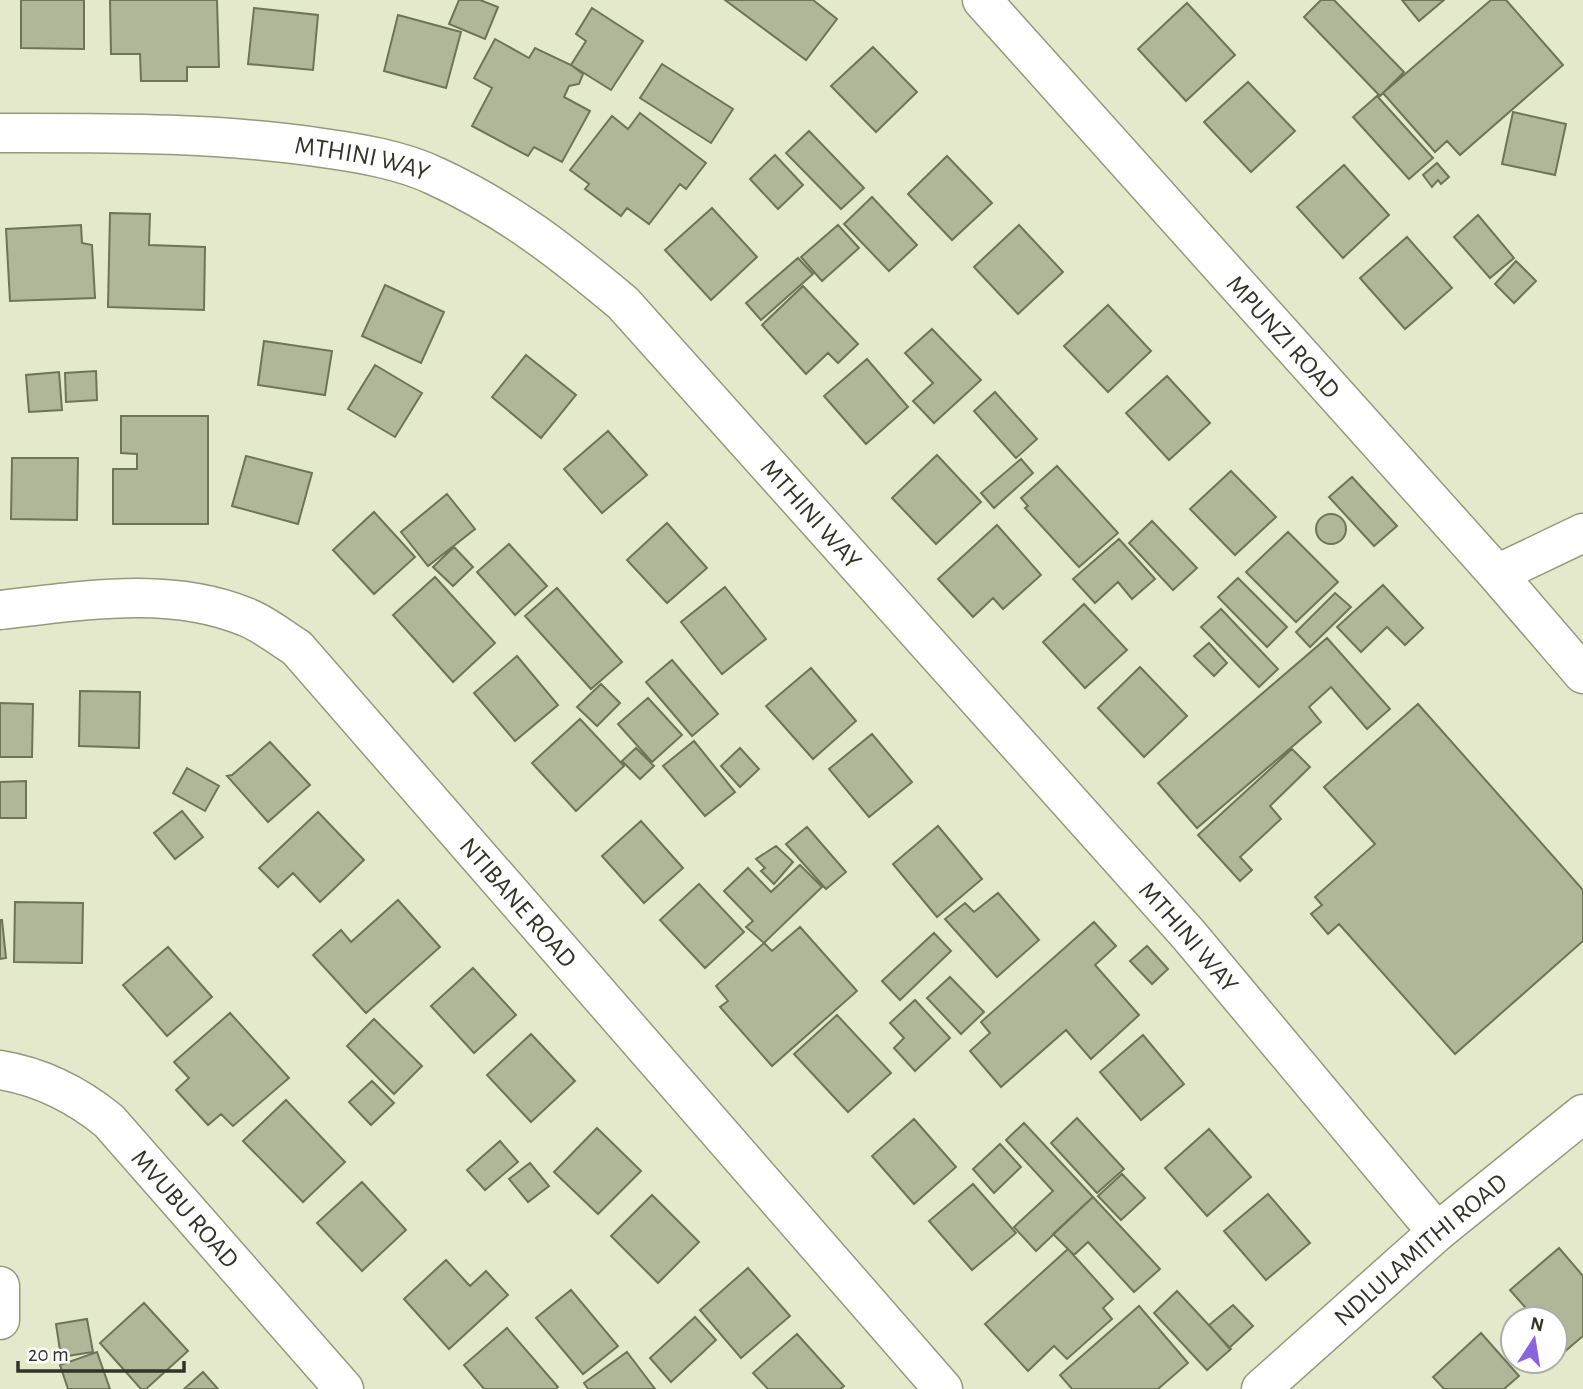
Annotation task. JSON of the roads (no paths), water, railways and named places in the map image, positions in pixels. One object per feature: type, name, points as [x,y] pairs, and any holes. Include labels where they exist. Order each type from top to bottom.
[{"type":"street","name":"MPUNZI ROAD","points":[[982,0],[1497,574],[1583,674]]},
{"type":"street","name":"MTHINI WAY","points":[[0,133],[161,134],[271,140],[364,154],[433,174],[505,211],[560,250],[623,303],[1179,924],[1437,1232]]},
{"type":"street","points":[[1497,574],[1583,533]]},
{"type":"street","name":"NTIBANE ROAD","points":[[0,610],[115,597],[200,602],[248,617],[297,648],[943,1389]]},
{"type":"street","name":"MVUBU ROAD","points":[[0,1070],[66,1090],[109,1121],[344,1389]]},
{"type":"street","name":"NDLULAMITHI ROAD","points":[[1261,1389],[1437,1232],[1583,1114]]},
{"type":"street","points":[[0,1286],[0,1320]]}]
